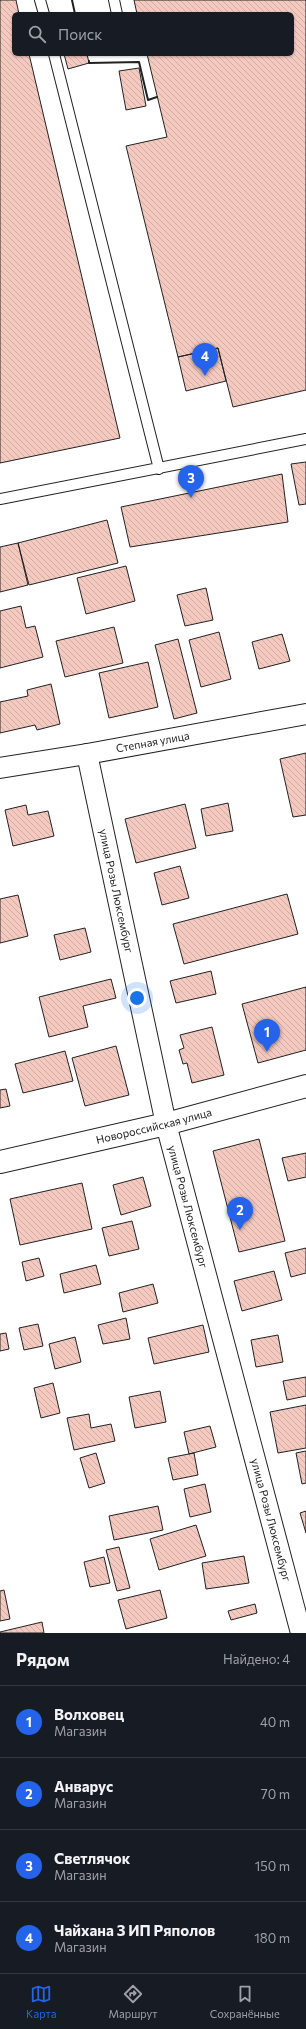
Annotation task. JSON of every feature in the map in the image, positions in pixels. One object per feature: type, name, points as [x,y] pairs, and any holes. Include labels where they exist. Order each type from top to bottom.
[{"type":"street","name":"Степная улица","points":[[0,768],[87,754],[306,714]]},
{"type":"street","name":"улица Розы Люксембург","points":[[87,754],[166,1124],[301,1633]]},
{"type":"street","name":"Новороссийская улица","points":[[0,1162],[166,1124],[306,1086]]},
{"type":"lane","points":[[40,0],[43,12]]},
{"type":"lane","points":[[114,0],[117,12]]},
{"type":"lane","points":[[55,56],[159,469]]},
{"type":"lane","points":[[0,499],[306,439]]},
{"type":"building","points":[[0,0],[16,0],[19,12],[12,12],[12,56],[29,56],[120,438],[0,463]]},
{"type":"building","points":[[134,0],[306,0],[306,390],[233,407],[218,348],[178,357],[126,146],[167,137],[147,56],[294,56],[294,12],[137,12]]},
{"type":"building","points":[[65,56],[87,56],[89,63],[68,69]]},
{"type":"building","points":[[139,68],[146,106],[126,110],[119,71]]},
{"type":"building","points":[[218,348],[226,381],[186,391],[178,357]]},
{"type":"building","points":[[306,462],[306,504],[299,505],[291,464]]},
{"type":"building","points":[[282,474],[288,522],[130,547],[121,507]]},
{"type":"building","points":[[107,520],[118,563],[29,585],[18,543]]},
{"type":"building","points":[[18,543],[28,585],[0,592],[0,547]]},
{"type":"building","points":[[126,566],[135,601],[86,614],[77,578]]},
{"type":"building","points":[[206,588],[213,620],[185,626],[177,595]]},
{"type":"building","points":[[21,606],[26,628],[35,626],[43,657],[0,668],[0,611]]},
{"type":"building","points":[[114,627],[123,663],[65,677],[56,641]]},
{"type":"building","points":[[219,632],[231,679],[201,687],[189,640]]},
{"type":"building","points":[[282,634],[290,661],[259,669],[252,642]]},
{"type":"building","points":[[178,639],[197,713],[174,719],[155,645]]},
{"type":"building","points":[[148,662],[158,707],[109,718],[99,673]]},
{"type":"building","points":[[51,684],[60,724],[37,730],[35,725],[0,733],[0,702],[28,696],[27,690]]},
{"type":"building","points":[[306,753],[306,815],[293,817],[280,759]]},
{"type":"building","points":[[228,803],[233,831],[206,836],[201,809]]},
{"type":"building","points":[[185,804],[196,848],[136,863],[125,819]]},
{"type":"building","points":[[26,805],[28,815],[48,811],[54,836],[13,846],[5,810]]},
{"type":"building","points":[[180,866],[189,898],[162,905],[154,873]]},
{"type":"building","points":[[287,894],[298,934],[184,964],[173,924]]},
{"type":"building","points":[[18,895],[28,936],[0,943],[0,899]]},
{"type":"building","points":[[85,928],[91,952],[60,960],[54,935]]},
{"type":"building","points":[[211,971],[216,994],[176,1003],[170,981]]},
{"type":"building","points":[[111,979],[116,998],[83,1006],[88,1027],[49,1037],[39,997]]},
{"type":"building","points":[[306,987],[306,1050],[258,1063],[242,1004]]},
{"type":"building","points":[[212,1027],[224,1075],[192,1083],[187,1063],[183,1064],[179,1050],[184,1048],[180,1035]]},
{"type":"building","points":[[116,1046],[129,1095],[85,1106],[72,1058]]},
{"type":"building","points":[[65,1051],[73,1081],[23,1093],[15,1064]]},
{"type":"building","points":[[6,1089],[10,1106],[0,1108],[0,1090]]},
{"type":"building","points":[[259,1139],[285,1241],[239,1252],[213,1151]]},
{"type":"building","points":[[306,1153],[306,1177],[288,1181],[282,1158]]},
{"type":"building","points":[[143,1177],[151,1206],[121,1215],[113,1185]]},
{"type":"building","points":[[82,1183],[92,1229],[20,1245],[10,1199]]},
{"type":"building","points":[[132,1221],[139,1249],[109,1256],[102,1228]]},
{"type":"building","points":[[306,1248],[306,1273],[291,1277],[285,1253]]},
{"type":"building","points":[[39,1258],[44,1276],[26,1281],[22,1262]]},
{"type":"building","points":[[96,1265],[101,1284],[64,1293],[60,1274]]},
{"type":"building","points":[[274,1271],[282,1300],[242,1311],[234,1281]]},
{"type":"building","points":[[153,1284],[158,1303],[123,1312],[119,1293]]},
{"type":"building","points":[[126,1318],[130,1339],[103,1344],[98,1325]]},
{"type":"building","points":[[38,1324],[43,1346],[24,1350],[19,1328]]},
{"type":"building","points":[[203,1325],[209,1352],[154,1364],[148,1338]]},
{"type":"building","points":[[6,1333],[9,1349],[0,1351],[0,1334]]},
{"type":"building","points":[[278,1335],[283,1362],[256,1367],[251,1340]]},
{"type":"building","points":[[75,1337],[81,1362],[55,1369],[49,1344]]},
{"type":"building","points":[[306,1377],[306,1396],[287,1400],[283,1381]]},
{"type":"building","points":[[53,1383],[60,1413],[41,1418],[34,1388]]},
{"type":"building","points":[[160,1391],[166,1422],[135,1428],[129,1397]]},
{"type":"building","points":[[306,1405],[306,1448],[278,1453],[270,1412]]},
{"type":"building","points":[[89,1414],[91,1428],[111,1424],[115,1441],[74,1450],[67,1418]]},
{"type":"building","points":[[210,1426],[216,1447],[189,1454],[184,1432]]},
{"type":"building","points":[[306,1451],[306,1483],[302,1484],[296,1453]]},
{"type":"building","points":[[96,1453],[105,1483],[89,1488],[80,1458]]},
{"type":"building","points":[[194,1453],[198,1475],[173,1480],[168,1458]]},
{"type":"building","points":[[205,1484],[211,1512],[190,1517],[184,1489]]},
{"type":"building","points":[[158,1506],[163,1530],[114,1540],[109,1516]]},
{"type":"building","points":[[306,1511],[306,1533],[300,1513]]},
{"type":"building","points":[[196,1525],[206,1556],[159,1570],[150,1539]]},
{"type":"building","points":[[119,1547],[130,1588],[117,1591],[106,1550]]},
{"type":"building","points":[[244,1556],[249,1583],[206,1589],[202,1563]]},
{"type":"building","points":[[104,1557],[110,1583],[90,1587],[84,1562]]},
{"type":"building","points":[[4,1590],[10,1619],[0,1621],[0,1591]]},
{"type":"building","points":[[160,1590],[167,1618],[126,1629],[118,1600]]},
{"type":"building","points":[[255,1604],[257,1613],[231,1620],[228,1611]]},
{"type":"building","points":[[42,1622],[44,1633],[0,1633],[0,1632]]},
{"type":"wall","points":[[72,0],[75,12]]},
{"type":"wall","points":[[89,61],[89,63],[139,62],[148,100],[157,97]]},
{"type":"place","name":"Чайхана 3 ИП Ряполов","points":[[205,376]]},
{"type":"place","name":"Светлячок","points":[[191,498]]},
{"type":"place","name":"Волховец","points":[[267,1052]]},
{"type":"place","name":"Анварус","points":[[240,1230]]}]
